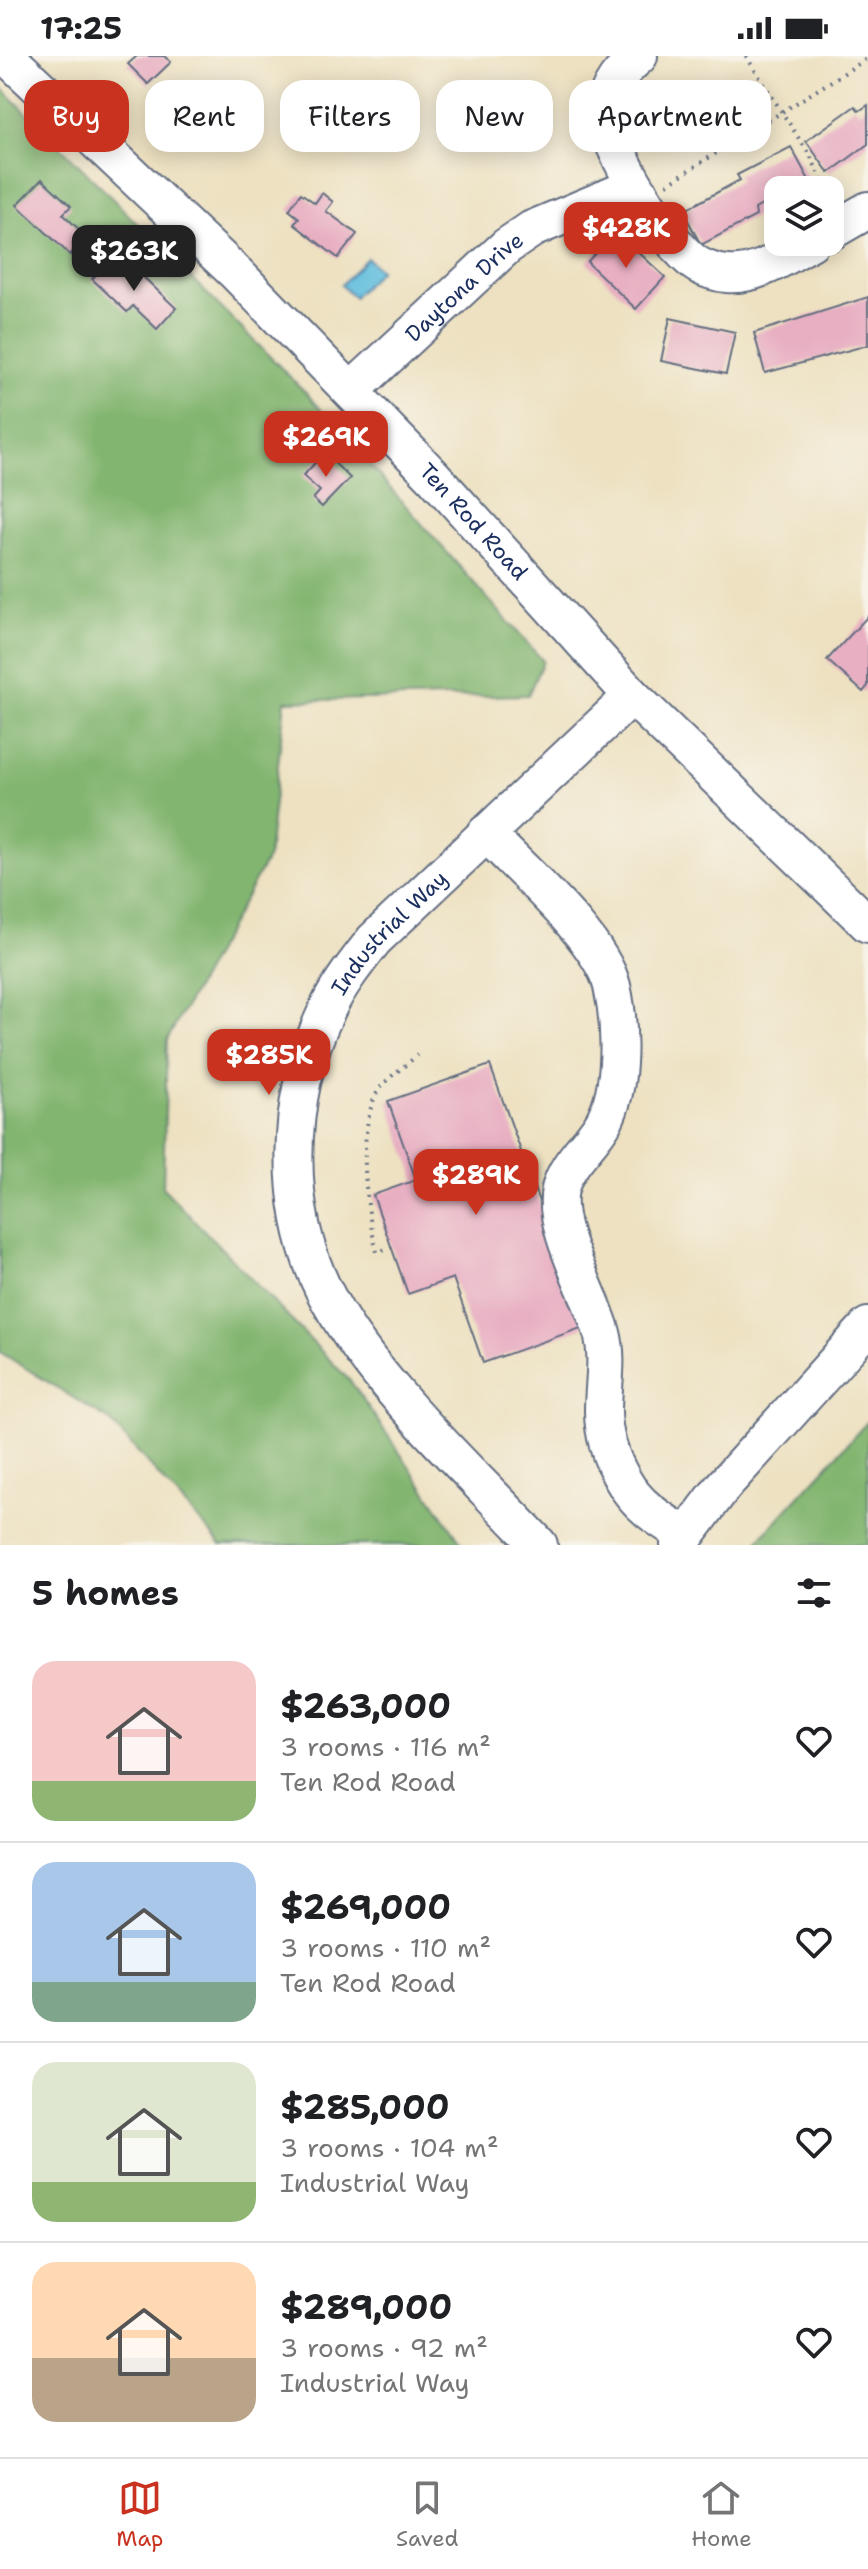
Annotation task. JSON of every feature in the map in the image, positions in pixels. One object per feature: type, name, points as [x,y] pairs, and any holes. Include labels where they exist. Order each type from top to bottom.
[{"type":"street","name":"Ten Rod Road","points":[[6,56],[237,274],[433,476],[632,696],[868,924]]},
{"type":"street","points":[[639,56],[620,72],[609,90],[605,109],[613,146],[648,187],[685,255],[712,271],[746,273],[782,256]]},
{"type":"street","name":"Daytona Drive","points":[[351,391],[507,246],[532,229],[648,187]]},
{"type":"street","points":[[844,224],[868,210]]},
{"type":"street","name":"Industrial Way","points":[[539,1545],[377,1371],[328,1300],[313,1262],[295,1184],[300,1093],[310,1053],[327,1010],[346,976],[374,940],[632,696]]},
{"type":"street","points":[[486,833],[590,943],[612,986],[616,1065],[612,1101],[603,1123],[566,1174],[558,1207],[603,1336],[607,1361],[603,1413],[612,1457],[636,1500],[682,1540],[724,1485],[868,1326]]},
{"type":"path","points":[[746,56],[820,176]]},
{"type":"path","points":[[648,187],[782,112],[868,58]]},
{"type":"path","points":[[392,1247],[377,1252],[365,1191],[366,1144],[377,1092],[417,1055]]},
{"type":"green space","points":[[0,86],[24,110],[24,152],[66,152],[306,393],[543,661],[528,695],[285,701],[268,857],[167,1040],[163,1188],[351,1382],[463,1545],[221,1545],[110,1421],[0,1352]]},
{"type":"green space","points":[[868,1421],[868,1545],[754,1545]]},
{"type":"water","points":[[367,258],[380,270],[354,297],[341,285]]},
{"type":"building","points":[[137,56],[164,56],[171,62],[152,80],[145,81],[128,64]]},
{"type":"building","points":[[868,105],[868,144],[829,173],[806,141],[855,106],[859,111]]},
{"type":"building","points":[[791,147],[807,176],[764,176],[764,204],[755,209],[756,216],[701,245],[683,211],[740,180],[737,175]]},
{"type":"building","points":[[42,179],[71,206],[63,214],[87,237],[70,255],[17,205]]},
{"type":"building","points":[[301,193],[315,203],[322,193],[333,202],[326,211],[357,234],[338,258],[294,224],[299,218],[289,210]]},
{"type":"building","points":[[616,231],[665,277],[636,309],[587,262]]},
{"type":"building","points":[[113,257],[133,275],[137,271],[176,308],[157,329],[133,306],[127,312],[92,279]]},
{"type":"building","points":[[868,297],[868,345],[765,373],[754,333]]},
{"type":"building","points":[[670,318],[735,332],[726,374],[661,361]]},
{"type":"building","points":[[324,453],[350,478],[322,507],[313,499],[320,491],[303,476]]},
{"type":"building","points":[[868,616],[868,686],[863,692],[827,660]]},
{"type":"building","points":[[490,1065],[584,1327],[483,1363],[453,1278],[408,1294],[373,1195],[416,1180],[388,1101]]}]
